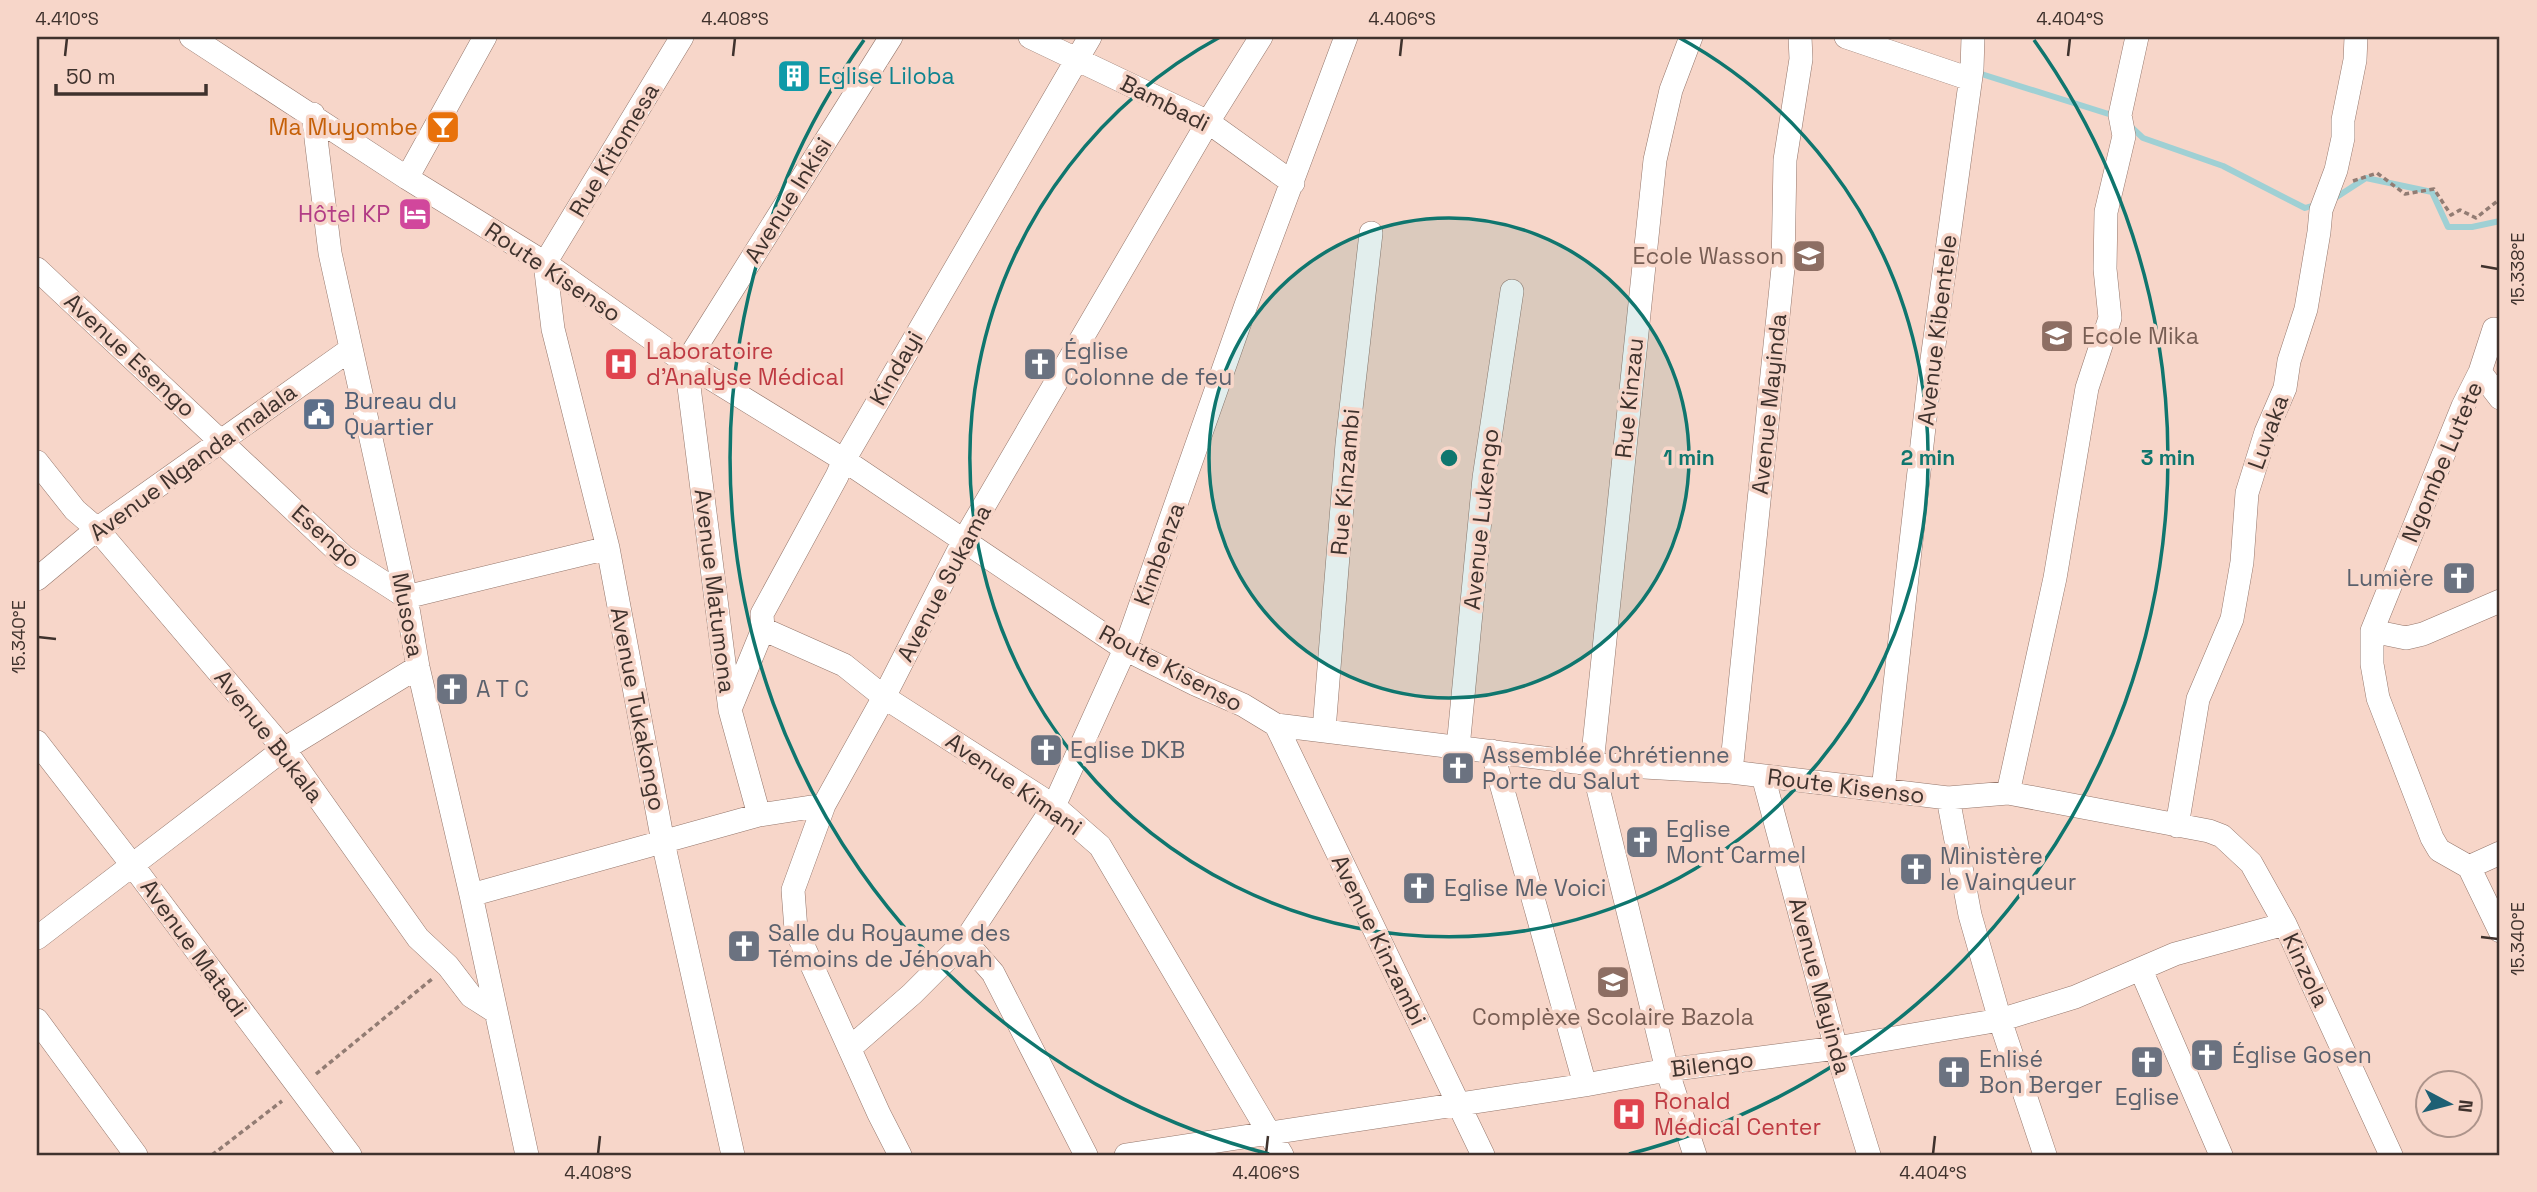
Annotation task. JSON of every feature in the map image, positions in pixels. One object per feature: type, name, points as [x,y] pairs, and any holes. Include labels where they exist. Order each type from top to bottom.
[{"type":"street","name":"Route Kisenso","points":[[191,37],[313,114],[407,178],[545,263],[686,363],[844,460],[1125,649],[1243,705],[1276,725],[1592,764],[1731,772],[1948,798],[1970,915],[2000,1020],[2045,1155]]},
{"type":"street","points":[[407,178],[485,37]]},
{"type":"street","name":"Rue Kitomesa","points":[[545,263],[682,37]]},
{"type":"street","name":"Avenue Inkisi","points":[[686,363],[891,37]]},
{"type":"street","name":"Bambadi","points":[[1030,37],[1208,122],[1293,183]]},
{"type":"street","name":"Kindayi","points":[[730,710],[763,629],[762,614],[844,460],[1090,37]]},
{"type":"street","name":"Avenue Sukama","points":[[900,1155],[796,930],[793,890],[824,805],[884,697],[964,540],[1208,122],[1261,37]]},
{"type":"street","name":"Kimbenza","points":[[850,1048],[912,994],[965,941],[1054,806],[1125,649],[1346,37]]},
{"type":"street","name":"Rue Kinzau","points":[[1691,37],[1671,90],[1655,160],[1592,764],[1667,1070],[1695,1155]]},
{"type":"street","name":"Avenue Mayinda","points":[[1731,772],[1783,268],[1785,160],[1801,59],[1800,37]]},
{"type":"street","points":[[1846,37],[1970,82]]},
{"type":"street","name":"Avenue Kibentele","points":[[1883,790],[1930,374],[1970,82],[1973,37]]},
{"type":"street","points":[[2008,793],[2055,578],[2087,388],[2110,318],[2105,268],[2106,212],[2137,37]]},
{"type":"street","name":"Luvaka","points":[[2177,826],[2198,699],[2232,619],[2242,562],[2247,493],[2266,432],[2285,388],[2289,361],[2306,309],[2322,210],[2336,170],[2343,138],[2343,120],[2355,60],[2356,37]]},
{"type":"street","name":"Musosa","points":[[313,114],[330,253],[406,597],[418,667],[527,1155]]},
{"type":"street","name":"Rue Kinzambi","points":[[1324,730],[1347,444],[1371,233]]},
{"type":"street","name":"Avenue Tukakongo","points":[[545,263],[553,329],[608,548],[663,842],[733,1155]]},
{"type":"street","name":"Avenue Esengo","points":[[37,269],[223,441]]},
{"type":"street","name":"Avenue Lukengo","points":[[1458,748],[1484,478],[1512,291]]},
{"type":"street","name":"Ngombe Lutete","points":[[2469,867],[2439,850],[2432,838],[2378,698],[2372,664],[2372,631],[2452,431],[2480,372],[2494,329]]},
{"type":"street","name":"Avenue Nganda malala","points":[[37,579],[97,529],[351,349]]},
{"type":"street","name":"Avenue Matumona","points":[[686,363],[730,710],[759,815]]},
{"type":"street","points":[[2480,372],[2500,398]]},
{"type":"street","name":"Esengo","points":[[223,441],[344,557],[406,597]]},
{"type":"street","name":"Avenue Bukala","points":[[37,463],[75,509],[97,529],[284,749],[418,938],[448,966],[471,996],[496,1012]]},
{"type":"street","points":[[406,597],[608,548]]},
{"type":"street","points":[[2372,631],[2406,638],[2423,634],[2500,601]]},
{"type":"street","name":"Avenue Kimani","points":[[763,629],[844,665],[884,697],[1054,806],[1100,845],[1282,1155]]},
{"type":"street","points":[[37,938],[284,749],[418,667]]},
{"type":"street","name":"Avenue Kinzambi","points":[[1276,725],[1483,1155]]},
{"type":"street","name":"Avenue Matadi","points":[[37,742],[350,1155]]},
{"type":"street","points":[[1492,751],[1585,1085]]},
{"type":"street","name":"Avenue Mayinda","points":[[1763,776],[1836,1048],[1869,1155]]},
{"type":"street","name":"Kinzola","points":[[1948,798],[2008,793],[2209,831],[2222,836],[2251,863],[2285,924],[2391,1155]]},
{"type":"street","points":[[471,895],[759,815],[824,805]]},
{"type":"street","points":[[2500,853],[2469,867],[2500,931]]},
{"type":"street","name":"Bilengo","points":[[1126,1155],[1667,1070],[1836,1048],[2000,1020],[2075,997],[2175,954],[2285,924]]},
{"type":"street","points":[[965,941],[993,973],[1086,1155]]},
{"type":"street","points":[[2141,970],[2221,1155]]},
{"type":"street","points":[[37,1020],[136,1155]]},
{"type":"path","points":[[2322,210],[2377,173],[2405,194],[2434,189],[2451,215],[2460,210],[2476,218],[2500,199]]},
{"type":"path","points":[[212,1155],[448,966]]},
{"type":"waterway","points":[[1975,72],[2115,116]]},
{"type":"waterway","points":[[2129,125],[2143,138],[2223,166],[2305,208],[2315,205]]},
{"type":"waterway","points":[[2332,200],[2366,178],[2432,192],[2448,227],[2472,227],[2500,221]]},
{"type":"place","name":"Eglise Liloba","points":[[794,76]]},
{"type":"place","name":"Ma Muyombe","points":[[443,127]]},
{"type":"place","name":"Hôtel KP","points":[[415,214]]},
{"type":"place","name":"Ecole Wasson","points":[[1809,256]]},
{"type":"place","name":"Ecole Mika","points":[[2057,336]]},
{"type":"place","name":"Laboratoire d'Analyse Médical","points":[[621,364]]},
{"type":"place","name":"Église Colonne de feu","points":[[1040,364]]},
{"type":"place","name":"Bureau du Quartier","points":[[319,414]]},
{"type":"place","name":"Lumière","points":[[2459,578]]},
{"type":"place","name":"A T C","points":[[452,689]]},
{"type":"place","name":"Eglise DKB","points":[[1046,750]]},
{"type":"place","name":"Assemblée Chrétienne Porte du Salut","points":[[1458,768]]},
{"type":"place","name":"Eglise Mont Carmel","points":[[1642,842]]},
{"type":"place","name":"Ministère le Vainqueur","points":[[1916,869]]},
{"type":"place","name":"Eglise Me Voici","points":[[1419,888]]},
{"type":"place","name":"Salle du Royaume des Témoins de Jéhovah","points":[[744,946]]},
{"type":"place","name":"Complèxe Scolaire Bazola","points":[[1613,982]]},
{"type":"place","name":"Église Gosen","points":[[2207,1055]]},
{"type":"place","name":"Eglise","points":[[2147,1062]]},
{"type":"place","name":"Enlisé Bon Berger","points":[[1954,1072]]},
{"type":"place","name":"Ronald Médical Center","points":[[1629,1114]]}]
